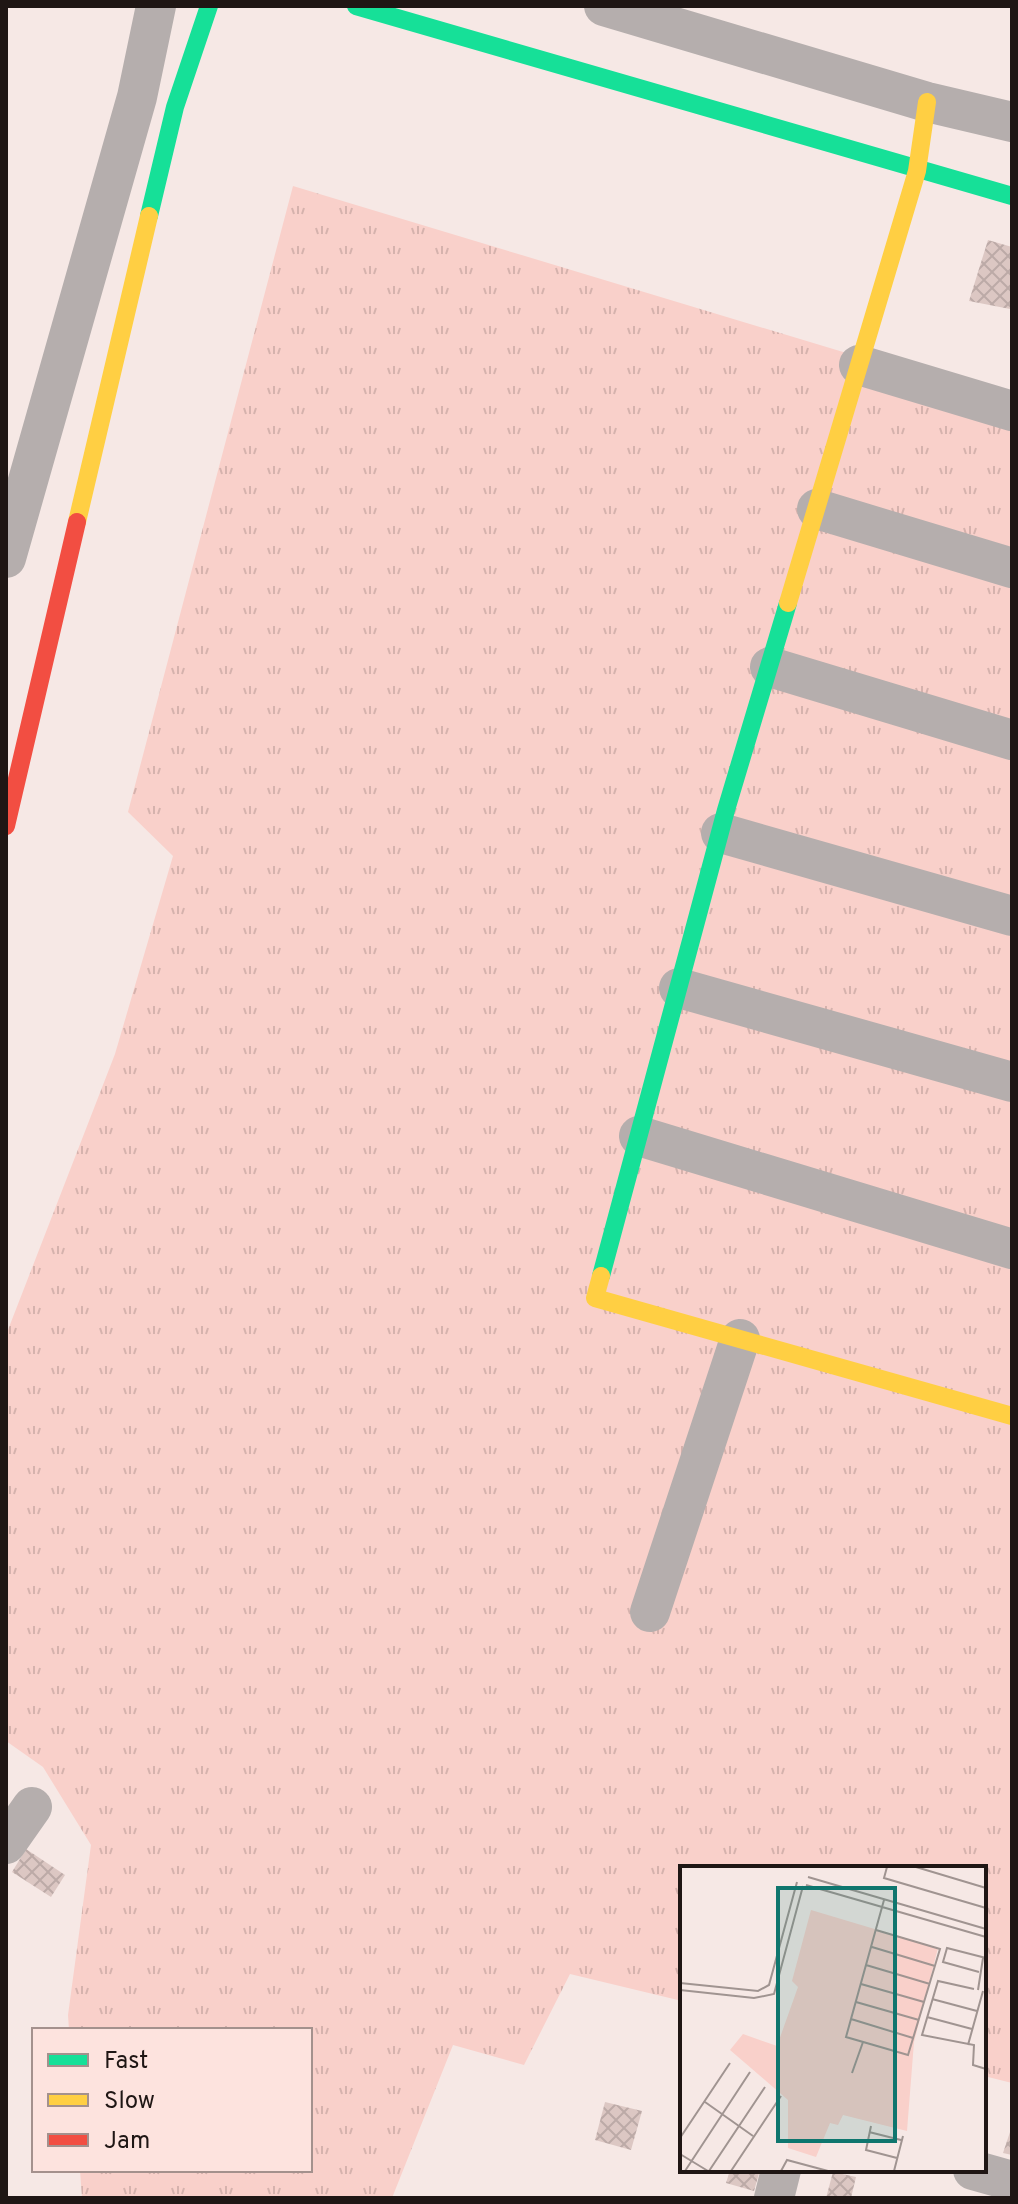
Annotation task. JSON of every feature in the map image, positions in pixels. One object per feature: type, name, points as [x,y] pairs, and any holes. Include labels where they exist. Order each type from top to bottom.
[{"type":"street","points":[[6,558],[137,97],[156,6]]},
{"type":"street","points":[[6,826],[175,107],[209,6]]},
{"type":"street","points":[[356,6],[917,171],[1012,196]]},
{"type":"street","points":[[604,6],[927,102],[1012,122]]},
{"type":"street","points":[[927,102],[917,171],[721,833],[595,1298],[1012,1416]]},
{"type":"street","points":[[859,365],[1012,411]]},
{"type":"street","points":[[817,509],[1012,568]]},
{"type":"street","points":[[770,667],[1012,740]]},
{"type":"street","points":[[721,833],[1012,916]]},
{"type":"street","points":[[679,988],[1012,1082]]},
{"type":"street","points":[[639,1136],[1012,1249]]},
{"type":"street","points":[[650,1612],[740,1339]]},
{"type":"street","points":[[6,1844],[32,1807]]},
{"type":"street","points":[[774,2198],[780,2172]]},
{"type":"street","points":[[980,2172],[1012,2181]]},
{"type":"green space","points":[[293,186],[1012,403],[1012,2083],[986,2076],[986,1866],[680,1866],[680,2001],[570,1974],[524,2065],[453,2045],[392,2198],[82,2198],[80,2172],[312,2172],[312,2028],[69,2028],[68,2015],[91,1845],[43,1767],[6,1741],[6,1335],[115,1054],[173,856],[128,812]]},
{"type":"building","points":[[988,240],[1012,247],[1010,309],[969,301]]},
{"type":"building","points":[[26,1849],[65,1875],[51,1897],[12,1872]]},
{"type":"building","points":[[605,2102],[642,2111],[631,2150],[595,2140]]},
{"type":"building","points":[[1012,2126],[1012,2155],[1003,2153]]},
{"type":"building","points":[[729,2172],[759,2172],[754,2191],[726,2183]]},
{"type":"building","points":[[833,2172],[856,2177],[851,2198],[826,2198]]},
{"type":"traffic: fast","points":[[149,216],[175,107],[209,6]]},
{"type":"traffic: fast","points":[[356,6],[1012,196]]},
{"type":"traffic: fast","points":[[601,1276],[726,810],[788,603]]},
{"type":"traffic: slow","points":[[788,603],[917,171],[927,102]]},
{"type":"traffic: slow","points":[[77,522],[149,216]]},
{"type":"traffic: slow","points":[[601,1276],[595,1298],[1012,1416]]},
{"type":"traffic: jam","points":[[6,826],[77,522]]}]
